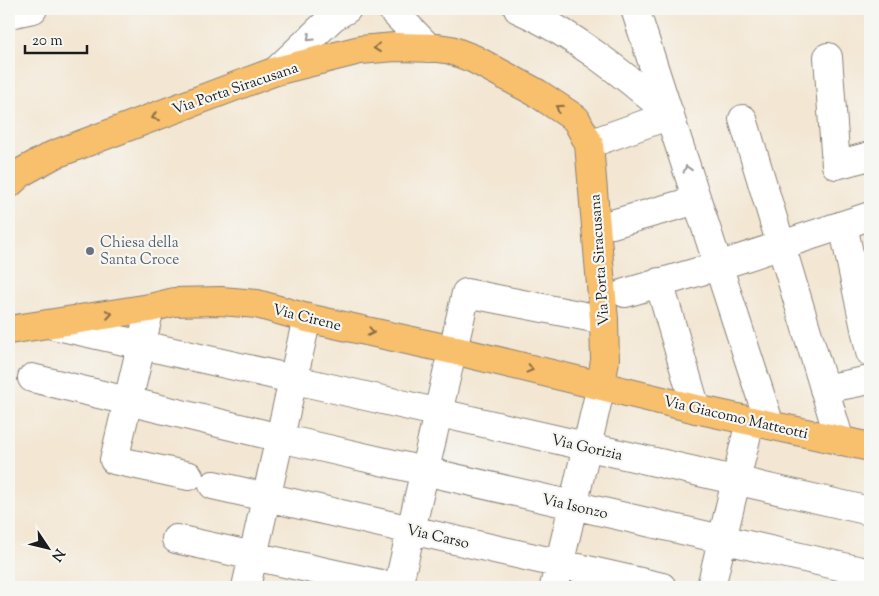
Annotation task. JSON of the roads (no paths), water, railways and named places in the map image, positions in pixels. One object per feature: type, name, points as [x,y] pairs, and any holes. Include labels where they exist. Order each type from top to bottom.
[{"type":"main road","name":"Via Porta Siracusana","points":[[9,184],[22,172],[53,155],[276,71],[360,50],[395,46],[451,50],[474,59],[537,94],[576,120],[589,144],[604,320],[605,360],[601,386]]},
{"type":"main road","name":"Via Cirene","points":[[9,330],[150,308],[174,302],[221,300],[257,304],[451,358],[601,386]]},
{"type":"main road","name":"Via Giacomo Matteotti","points":[[601,386],[870,447]]},
{"type":"street","points":[[9,14],[33,9]]},
{"type":"street","points":[[276,71],[332,17],[347,9]]},
{"type":"street","points":[[392,9],[429,48]]},
{"type":"street","points":[[518,9],[559,31],[642,89],[670,115]]},
{"type":"street","points":[[635,9],[718,266],[760,423],[736,482],[711,587]]},
{"type":"street","points":[[828,57],[836,165],[870,156]]},
{"type":"street","points":[[589,144],[670,115]]},
{"type":"street","points":[[743,119],[840,440]]},
{"type":"street","points":[[612,224],[697,200]]},
{"type":"street","points":[[626,293],[718,266],[860,216],[870,352]]},
{"type":"street","points":[[659,282],[696,409]]},
{"type":"street","points":[[398,587],[466,293],[604,320]]},
{"type":"street","points":[[128,403],[150,308]]},
{"type":"street","points":[[246,587],[266,497],[272,436],[307,318]]},
{"type":"street","name":"Via Gorizia","points":[[47,323],[736,482],[870,511]]},
{"type":"street","name":"Via Isonzo","points":[[32,378],[128,403],[868,573]]},
{"type":"street","points":[[824,389],[870,380]]},
{"type":"street","points":[[557,576],[601,386]]},
{"type":"street","name":"Via Carso","points":[[128,403],[114,460],[411,530],[557,576],[662,587]]},
{"type":"street","points":[[176,539],[394,587]]},
{"type":"place","name":"Chiesa della Santa Croce","points":[[90,251]]}]
